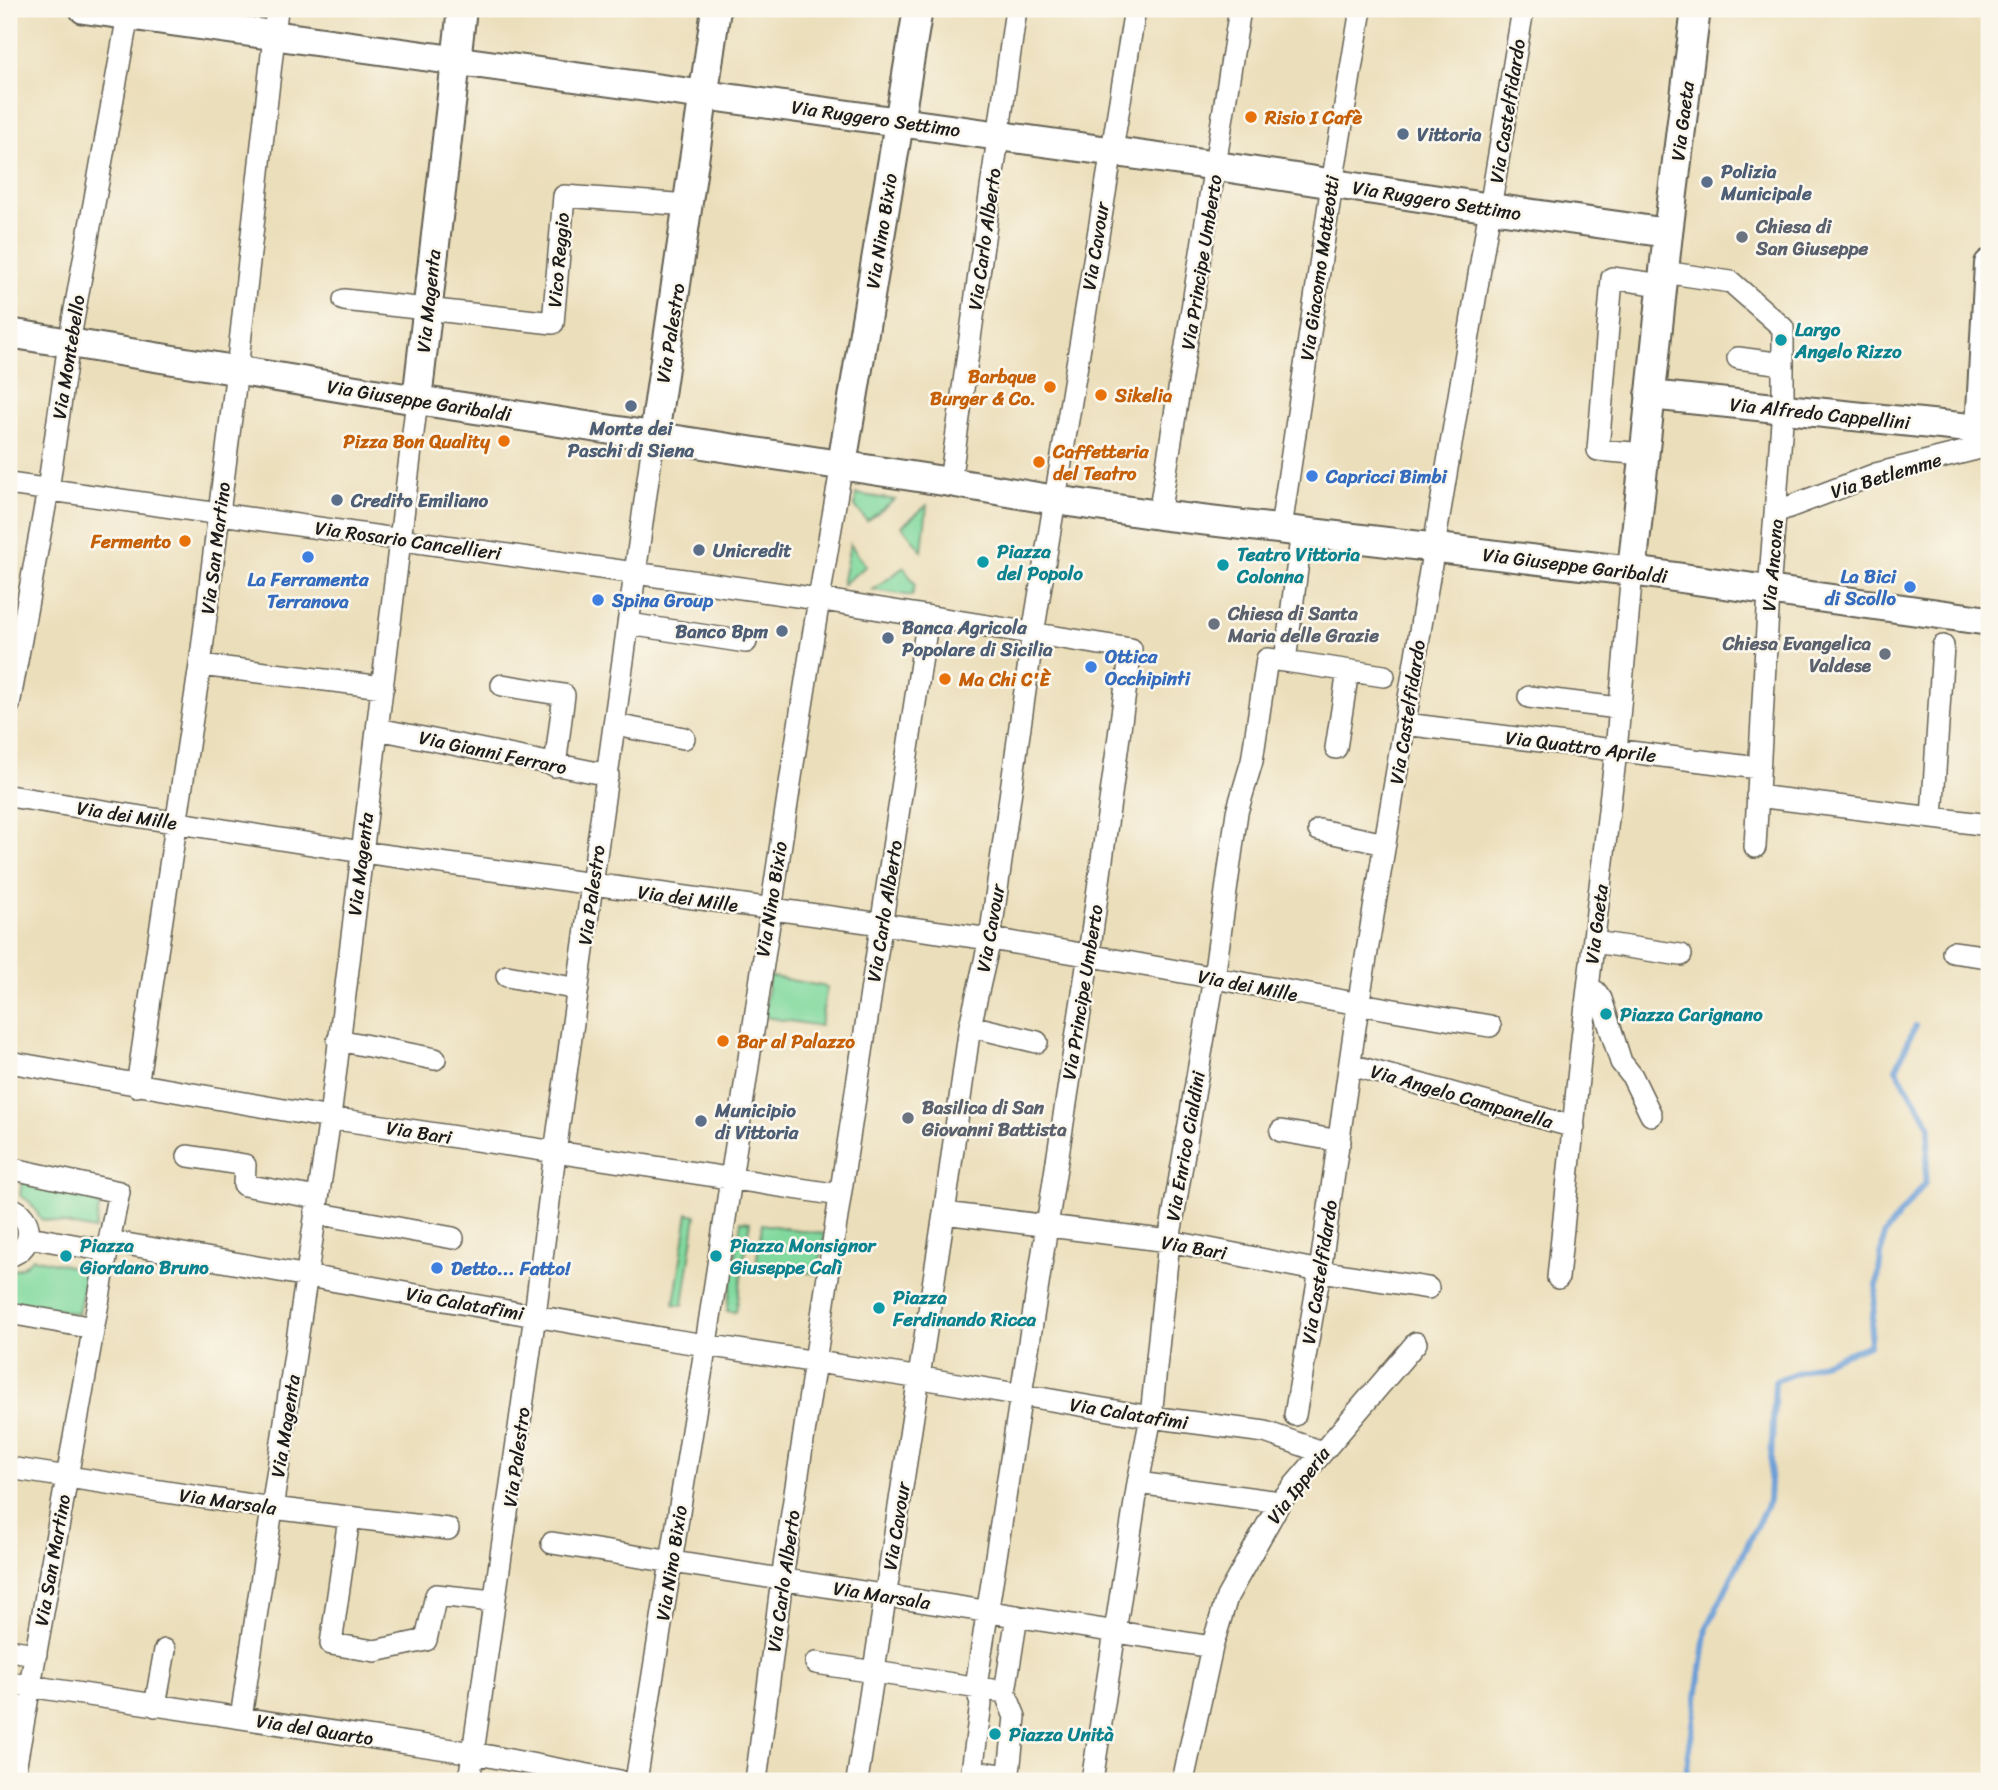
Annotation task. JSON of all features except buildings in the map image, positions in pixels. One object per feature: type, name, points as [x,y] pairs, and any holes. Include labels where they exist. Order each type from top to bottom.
[{"type":"main road","name":"Via Ruggero Settimo","points":[[84,9],[276,22],[457,60],[1217,166],[1668,233]]},
{"type":"main road","name":"Via Magenta","points":[[417,400],[463,9]]},
{"type":"main road","name":"Via Palestro","points":[[654,436],[716,9]]},
{"type":"main road","name":"Via Nino Bixio","points":[[838,460],[918,9]]},
{"type":"main road","name":"Via Gaeta","points":[[1632,571],[1668,233],[1696,9]]},
{"type":"main road","points":[[1984,430],[1989,264]]},
{"type":"main road","name":"Via Giuseppe Garibaldi","points":[[9,333],[654,436],[1056,491],[1159,515],[1632,571],[1989,621]]},
{"type":"main road","name":"Via Alfredo Cappellini","points":[[1650,395],[1984,430]]},
{"type":"street","name":"Via Carlo Alberto","points":[[951,475],[1016,9]]},
{"type":"street","name":"Via Cavour","points":[[857,1781],[949,1212],[970,1026],[990,939],[1032,640],[1135,9]]},
{"type":"street","name":"Via Principe Umberto","points":[[1159,515],[1217,166],[1240,9]]},
{"type":"street","name":"Via Giacomo Matteotti","points":[[1291,530],[1332,184],[1361,9]]},
{"type":"street","name":"Via Castelfidardo","points":[[1295,1415],[1320,1271],[1358,1006],[1524,9]]},
{"type":"street","name":"Via Montebello","points":[[9,705],[48,490],[69,344],[129,12]]},
{"type":"street","name":"Via San Martino","points":[[137,1086],[220,514],[276,22]]},
{"type":"street","name":"Vico Reggio","points":[[427,308],[553,323],[564,196],[689,205]]},
{"type":"street","name":"Via Ancona","points":[[1644,454],[1598,450],[1612,278],[1731,282],[1783,328],[1783,409],[1769,592],[1755,847]]},
{"type":"street","points":[[344,300],[427,308]]},
{"type":"street","points":[[1738,358],[1783,364]]},
{"type":"street","name":"Via Magenta","points":[[241,1718],[330,1118],[417,400]]},
{"type":"street","name":"Via Betlemme","points":[[1776,512],[1875,474],[1980,448],[1984,430]]},
{"type":"street","name":"Via Palestro","points":[[469,1781],[493,1601],[505,1537],[654,436]]},
{"type":"street","name":"Via Nino Bixio","points":[[636,1781],[706,1345],[813,605],[838,460]]},
{"type":"street","name":"Via Rosario Cancellieri","points":[[9,484],[401,538],[634,574],[927,625],[1032,640],[1131,649],[1129,662]]},
{"type":"street","points":[[1291,530],[1285,661],[1384,676]]},
{"type":"street","name":"Via Gaeta","points":[[1558,1278],[1616,751],[1632,571]]},
{"type":"street","points":[[629,624],[746,642]]},
{"type":"street","name":"Via Carlo Alberto","points":[[756,1781],[811,1367],[927,625]]},
{"type":"street","points":[[1931,818],[1943,646]]},
{"type":"street","name":"Via Enrico Cialdini","points":[[1092,1781],[1138,1483],[1151,1417],[1169,1241],[1214,978],[1237,812],[1252,761],[1267,659],[1285,661]]},
{"type":"street","name":"Via Principe Umberto","points":[[1009,1779],[972,1771],[982,1704],[972,1685],[986,1612],[1088,954],[1129,662]]},
{"type":"street","points":[[200,665],[383,687]]},
{"type":"street","points":[[1336,748],[1348,671]]},
{"type":"street","points":[[502,685],[564,695],[555,766]]},
{"type":"street","points":[[1529,697],[1618,708]]},
{"type":"street","name":"Via Quattro Aprile","points":[[1405,724],[1758,768]]},
{"type":"street","points":[[615,725],[684,738]]},
{"type":"street","name":"Via Gianni Ferraro","points":[[378,729],[608,775]]},
{"type":"street","name":"Via dei Mille","points":[[9,796],[362,852],[1088,954],[1358,1006],[1490,1026]]},
{"type":"street","points":[[1757,796],[1989,825]]},
{"type":"street","points":[[1319,830],[1385,844]]},
{"type":"street","points":[[1594,942],[1681,955]]},
{"type":"street","points":[[1953,952],[1989,957]]},
{"type":"street","points":[[507,976],[578,989]]},
{"type":"street","points":[[1588,991],[1596,992],[1601,999],[1621,1062],[1632,1076],[1651,1115]]},
{"type":"street","points":[[970,1026],[1037,1042]]},
{"type":"street","points":[[338,1040],[435,1059]]},
{"type":"street","name":"Via Bari","points":[[9,1062],[330,1118],[731,1180],[838,1193]]},
{"type":"street","name":"Via Angelo Campanella","points":[[1351,1065],[1574,1128]]},
{"type":"street","points":[[1280,1132],[1340,1141]]},
{"type":"street","points":[[188,1156],[245,1165],[244,1185],[316,1206],[453,1238]]},
{"type":"street","name":"Via San Martino","points":[[13,1168],[118,1192],[114,1245],[93,1333],[13,1781]]},
{"type":"street","points":[[9,1256],[20,1252],[29,1237],[27,1221],[23,1214],[9,1206],[13,1168]]},
{"type":"street","name":"Via Bari","points":[[949,1212],[1169,1241],[1320,1271],[1428,1288]]},
{"type":"street","name":"Via Calatafimi","points":[[29,1237],[114,1245],[307,1276],[706,1345],[811,1367],[1265,1432],[1322,1452]]},
{"type":"street","points":[[9,1313],[93,1333]]},
{"type":"street","name":"Via Ipperia","points":[[1183,1781],[1212,1647],[1227,1597],[1280,1502],[1416,1343]]},
{"type":"street","name":"Via Marsala","points":[[9,1468],[272,1508],[448,1529]]},
{"type":"street","points":[[1138,1483],[1280,1502]]},
{"type":"street","points":[[349,1518],[331,1644],[375,1651],[426,1640],[436,1595],[493,1601]]},
{"type":"street","name":"Via Marsala","points":[[552,1543],[1212,1647]]},
{"type":"street","points":[[1009,1779],[1015,1717],[1005,1692],[1017,1616]]},
{"type":"street","points":[[9,1650],[36,1654]]},
{"type":"street","points":[[155,1706],[166,1650]]},
{"type":"street","points":[[816,1663],[1005,1692]]},
{"type":"street","name":"Via del Quarto","points":[[9,1683],[473,1753],[621,1781]]},
{"type":"green space","points":[[856,494],[895,500],[867,521],[855,506]]},
{"type":"green space","points":[[927,505],[922,551],[902,526]]},
{"type":"green space","points":[[850,544],[866,566],[842,585]]},
{"type":"green space","points":[[904,567],[915,585],[912,596],[873,590]]},
{"type":"green space","points":[[769,976],[827,987],[820,1026],[764,1017]]},
{"type":"green space","points":[[22,1182],[101,1198],[95,1230],[41,1219],[30,1202],[20,1195]]},
{"type":"green space","points":[[688,1213],[696,1215],[683,1305],[674,1304]]},
{"type":"green space","points":[[741,1221],[750,1222],[736,1312],[727,1311]]},
{"type":"green space","points":[[762,1224],[825,1234],[818,1274],[756,1265]]},
{"type":"green space","points":[[33,1258],[87,1270],[78,1314],[9,1300],[9,1272],[22,1267]]},
{"type":"waterway","points":[[1685,1781],[1707,1628],[1769,1500],[1775,1381],[1869,1345],[1884,1235],[1925,1183],[1930,1125],[1896,1069],[1915,1026]]},
{"type":"place","name":"Risio I Cafè","points":[[1251,117]]},
{"type":"place","name":"Vittoria","points":[[1403,134]]},
{"type":"place","name":"Polizia Municipale","points":[[1707,182]]},
{"type":"place","name":"Chiesa di San Giuseppe","points":[[1742,237]]},
{"type":"place","name":"Largo Angelo Rizzo","points":[[1781,340]]},
{"type":"place","name":"Barbque Burger & Co.","points":[[1050,387]]},
{"type":"place","name":"Sikelia","points":[[1101,395]]},
{"type":"place","name":"Monte dei Paschi di Siena","points":[[631,406]]},
{"type":"place","name":"Pizza Bon Quality","points":[[504,441]]},
{"type":"place","name":"Caffetteria del Teatro","points":[[1039,462]]},
{"type":"place","name":"Capricci Bimbi","points":[[1312,476]]},
{"type":"place","name":"Credito Emiliano","points":[[337,500]]},
{"type":"place","name":"Fermento","points":[[185,541]]},
{"type":"place","name":"Unicredit","points":[[699,550]]},
{"type":"place","name":"La Ferramenta Terranova","points":[[308,557]]},
{"type":"place","name":"Piazza del Popolo","points":[[983,562]]},
{"type":"place","name":"Teatro Vittoria Colonna","points":[[1223,565]]},
{"type":"place","name":"La Bici di Scollo","points":[[1910,587]]},
{"type":"place","name":"Spina Group","points":[[598,600]]},
{"type":"place","name":"Chiesa di Santa Maria delle Grazie","points":[[1214,624]]},
{"type":"place","name":"Banco Bpm","points":[[782,631]]},
{"type":"place","name":"Banca Agricola Popolare di Sicilia","points":[[888,638]]},
{"type":"place","name":"Chiesa Evangelica Valdese","points":[[1885,654]]},
{"type":"place","name":"Ottica Occhipinti","points":[[1091,667]]},
{"type":"place","name":"Ma Chi C'È","points":[[945,679]]},
{"type":"place","name":"Piazza Carignano","points":[[1606,1014]]},
{"type":"place","name":"Bar al Palazzo","points":[[723,1041]]},
{"type":"place","name":"Basilica di San Giovanni Battista","points":[[908,1118]]},
{"type":"place","name":"Municipio di Vittoria","points":[[701,1121]]},
{"type":"place","name":"Piazza Giordano Bruno","points":[[66,1256]]},
{"type":"place","name":"Piazza Monsignor Giuseppe Calì","points":[[716,1256]]},
{"type":"place","name":"Detto... Fatto!","points":[[437,1268]]},
{"type":"place","name":"Piazza Ferdinando Ricca","points":[[879,1308]]},
{"type":"place","name":"Piazza Unità","points":[[995,1734]]}]
